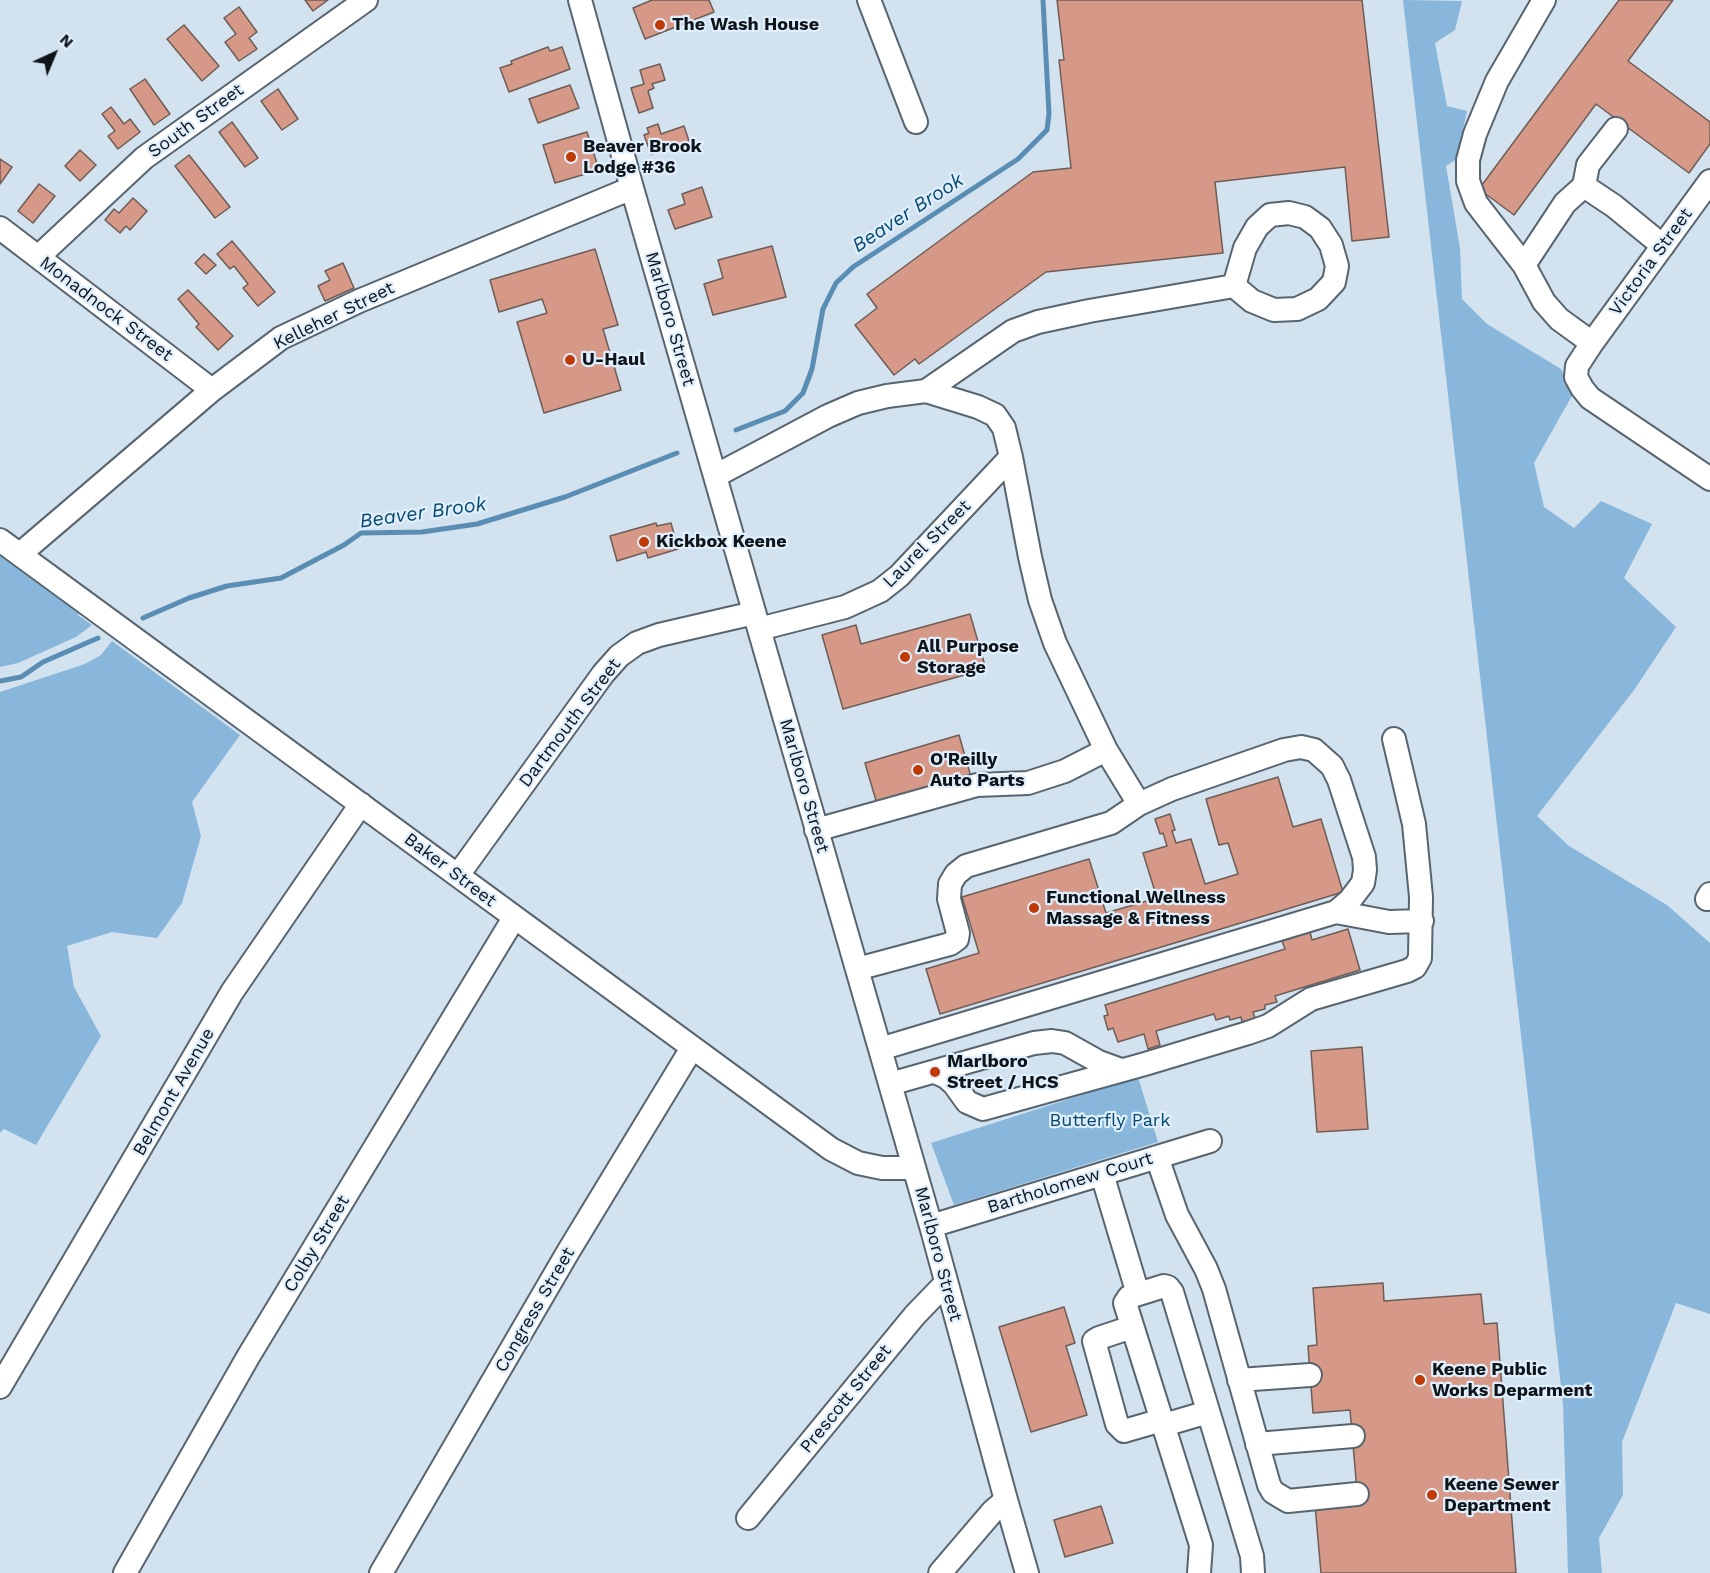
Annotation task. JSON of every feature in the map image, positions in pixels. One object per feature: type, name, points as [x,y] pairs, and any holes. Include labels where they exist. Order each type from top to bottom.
[{"type":"street","name":"South Street","points":[[38,257],[144,158],[366,0]]},
{"type":"street","name":"Marlboro Street","points":[[580,0],[1028,1573]]},
{"type":"street","points":[[869,0],[916,122]]},
{"type":"street","points":[[1544,0],[1497,81],[1475,134],[1468,160],[1468,181],[1476,203],[1524,265],[1544,302],[1559,319],[1592,343]]},
{"type":"street","points":[[1524,265],[1565,203],[1584,186],[1588,165],[1616,129]]},
{"type":"street","name":"Victoria Street","points":[[1710,182],[1592,343],[1577,366],[1576,377],[1590,398],[1710,478]]},
{"type":"street","points":[[1584,186],[1614,206],[1663,246]]},
{"type":"street","name":"Kelleher Street","points":[[20,554],[212,390],[281,338],[359,301],[632,188]]},
{"type":"street","points":[[926,391],[1013,331],[1038,322],[1234,286],[1252,301],[1274,310],[1296,309],[1318,298],[1334,282],[1337,266],[1331,245],[1320,228],[1305,217],[1289,213],[1270,215],[1257,227],[1245,248],[1234,286]]},
{"type":"street","name":"Monadnock Street","points":[[0,228],[212,390]]},
{"type":"street","points":[[715,476],[828,416],[858,403],[887,396],[926,391],[978,407],[994,415],[1004,428],[1029,557],[1055,643],[1106,750],[1139,804]]},
{"type":"street","name":"Laurel Street","points":[[756,621],[845,607],[880,591],[899,576],[1011,457]]},
{"type":"street","name":"Baker Street","points":[[0,540],[831,1149],[858,1163],[882,1168],[914,1168]]},
{"type":"street","name":"Dartmouth Street","points":[[458,875],[596,684],[619,656],[637,643],[658,635],[756,621]]},
{"type":"street","points":[[935,1072],[954,1084],[967,1102],[983,1109],[1248,1033],[1268,1026],[1311,999],[1415,967],[1420,958],[1421,897],[1413,824],[1395,739]]},
{"type":"street","points":[[856,969],[950,944],[957,939],[958,933],[949,899],[950,884],[956,874],[966,866],[1111,823],[1139,804],[1172,789],[1284,750],[1301,747],[1314,750],[1332,766],[1364,857],[1365,870],[1359,891],[1336,912],[880,1049]]},
{"type":"street","points":[[816,830],[977,786],[1028,783],[1065,771],[1106,750]]},
{"type":"street","name":"Belmont Avenue","points":[[0,1388],[232,992],[361,804]]},
{"type":"street","points":[[1336,912],[1389,922],[1422,921]]},
{"type":"street","name":"Colby Street","points":[[125,1573],[248,1358],[514,918]]},
{"type":"street","points":[[890,1084],[1034,1043],[1052,1041],[1065,1043],[1099,1062],[1121,1070]]},
{"type":"street","name":"Congress Street","points":[[381,1573],[568,1252],[692,1048]]},
{"type":"street","name":"Bartholomew Court","points":[[931,1226],[1210,1141]]},
{"type":"street","points":[[1157,1157],[1177,1215],[1214,1288],[1269,1485],[1279,1497],[1288,1501],[1357,1494]]},
{"type":"street","points":[[1102,1174],[1138,1294]]},
{"type":"street","name":"Prescott Street","points":[[748,1518],[915,1315],[946,1283]]},
{"type":"street","points":[[1199,1573],[1201,1545],[1125,1303],[1129,1297],[1164,1286],[1171,1289],[1252,1556],[1253,1573]]},
{"type":"street","points":[[1132,1327],[1094,1341],[1117,1424],[1124,1431],[1208,1412]]},
{"type":"street","points":[[1239,1380],[1310,1375]]},
{"type":"street","points":[[1257,1444],[1353,1436]]},
{"type":"street","points":[[939,1573],[993,1511],[1006,1500]]},
{"type":"green space","points":[[1403,0],[1462,1],[1455,30],[1435,43],[1447,106],[1467,111],[1457,159],[1446,166],[1460,248],[1462,299],[1487,324],[1561,369],[1573,394],[1534,463],[1544,507],[1574,528],[1601,501],[1652,524],[1624,578],[1676,627],[1634,690],[1537,816],[1569,846],[1667,905],[1710,943],[1710,1314],[1676,1303],[1622,1442],[1623,1495],[1599,1538],[1602,1573],[1568,1573],[1563,1404]]},
{"type":"green space","points":[[0,551],[81,609],[78,615],[92,625],[76,637],[18,663],[0,667]]},
{"type":"green space","points":[[112,641],[240,735],[192,802],[201,836],[182,903],[157,938],[112,932],[67,946],[74,987],[101,1036],[36,1145],[4,1129],[0,1133],[0,692],[85,664],[101,655]]},
{"type":"green space","name":"Butterfly Park","points":[[1138,1077],[1158,1142],[954,1205],[931,1143]]},
{"type":"building","points":[[305,0],[328,0],[313,11]]},
{"type":"building","name":"The Wash House","points":[[652,0],[709,0],[714,12],[645,39],[633,8]]},
{"type":"building","points":[[1057,0],[1362,0],[1389,237],[1352,241],[1345,167],[1215,182],[1223,253],[1046,272],[919,364],[915,359],[894,375],[855,325],[877,308],[867,294],[1033,172],[1071,168],[1059,60],[1064,60]]},
{"type":"building","points":[[1619,0],[1673,0],[1628,61],[1710,122],[1710,144],[1689,173],[1596,104],[1514,215],[1479,189]]},
{"type":"building","points":[[239,7],[257,32],[249,38],[257,49],[239,61],[225,42],[236,34],[224,18]]},
{"type":"building","points":[[184,25],[219,66],[202,81],[167,39]]},
{"type":"building","points":[[548,47],[550,51],[562,47],[570,69],[509,92],[500,68],[512,64],[511,61]]},
{"type":"building","points":[[660,64],[665,80],[652,84],[654,88],[648,91],[653,108],[639,113],[631,88],[644,84],[640,70]]},
{"type":"building","points":[[145,79],[170,114],[154,125],[130,89]]},
{"type":"building","points":[[570,85],[579,108],[538,123],[529,99]]},
{"type":"building","points":[[278,89],[298,119],[282,130],[261,101]]},
{"type":"building","points":[[111,107],[124,124],[130,119],[140,132],[118,149],[108,136],[115,131],[102,114]]},
{"type":"building","points":[[232,122],[258,158],[245,167],[219,132]]},
{"type":"building","points":[[658,124],[661,134],[684,126],[689,141],[651,154],[644,135],[649,133],[647,128]]},
{"type":"building","name":"Beaver Brook Lodge #36","points":[[587,132],[599,170],[555,183],[543,145]]},
{"type":"building","points":[[80,150],[96,165],[80,181],[65,166]]},
{"type":"building","points":[[189,155],[230,207],[215,218],[175,166]]},
{"type":"building","points":[[0,159],[12,167],[0,184]]},
{"type":"building","points":[[39,184],[55,196],[33,223],[18,211]]},
{"type":"building","points":[[702,187],[712,217],[675,229],[668,210],[685,204],[682,194]]},
{"type":"building","points":[[133,198],[147,211],[130,230],[126,226],[120,233],[105,220],[114,209],[119,213]]},
{"type":"building","points":[[232,241],[275,292],[258,306],[243,288],[248,284],[234,266],[230,269],[217,254]]},
{"type":"building","points":[[772,246],[786,297],[713,315],[704,284],[723,278],[718,260]]},
{"type":"building","name":"U-Haul","points":[[595,249],[618,325],[603,329],[621,390],[544,413],[517,322],[547,313],[542,299],[499,312],[490,280]]},
{"type":"building","points":[[204,254],[216,265],[206,274],[195,263]]},
{"type":"building","points":[[343,263],[354,288],[325,301],[318,286],[330,280],[325,271]]},
{"type":"building","points":[[188,290],[233,336],[218,350],[196,327],[199,324],[178,299]]},
{"type":"building","name":"Kickbox Keene","points":[[656,523],[657,526],[671,523],[678,549],[648,558],[646,552],[617,561],[610,536]]},
{"type":"building","name":"All Purpose Storage","points":[[970,614],[986,669],[843,709],[822,635],[856,625],[861,644]]},
{"type":"building","name":"O'Reilly Auto Parts","points":[[959,735],[971,777],[877,804],[865,763]]},
{"type":"building","points":[[1278,777],[1293,827],[1321,819],[1343,892],[940,1014],[926,969],[979,953],[962,897],[1089,859],[1106,913],[1157,898],[1143,853],[1167,846],[1155,819],[1170,814],[1176,843],[1191,839],[1205,884],[1238,874],[1228,843],[1219,845],[1206,799]]},
{"type":"building","points":[[1348,929],[1360,970],[1275,996],[1277,1002],[1265,1005],[1265,1009],[1253,1012],[1255,1018],[1242,1022],[1241,1017],[1230,1020],[1229,1016],[1216,1020],[1214,1014],[1156,1031],[1160,1045],[1148,1049],[1144,1034],[1118,1042],[1113,1028],[1108,1030],[1104,1016],[1108,1015],[1105,1005],[1285,949],[1282,941],[1310,932],[1312,940]]},
{"type":"building","points":[[1362,1047],[1368,1129],[1317,1132],[1311,1051]]},
{"type":"building","points":[[1383,1283],[1384,1301],[1481,1294],[1484,1324],[1497,1323],[1516,1573],[1321,1573],[1315,1505],[1358,1502],[1350,1410],[1313,1413],[1308,1346],[1317,1345],[1313,1288]]},
{"type":"building","points":[[1064,1307],[1075,1343],[1066,1346],[1087,1415],[1031,1432],[999,1327]]},
{"type":"building","points":[[1101,1506],[1113,1543],[1065,1557],[1054,1520]]},
{"type":"waterway","name":"Beaver Brook","points":[[736,430],[785,411],[803,393],[812,369],[823,309],[836,283],[853,267],[1018,159],[1047,130],[1049,114],[1043,0]]},
{"type":"waterway","name":"Beaver Brook","points":[[143,618],[189,598],[227,586],[281,578],[344,545],[361,533],[422,532],[477,524],[565,497],[677,453]]},
{"type":"waterway","name":"Beaver Brook","points":[[0,681],[21,677],[43,662],[98,638]]},
{"type":"place","name":"The Wash House","points":[[660,25]]},
{"type":"place","name":"Beaver Brook Lodge #36","points":[[571,157]]},
{"type":"place","name":"U-Haul","points":[[570,360]]},
{"type":"place","name":"Kickbox Keene","points":[[644,542]]},
{"type":"place","name":"All Purpose Storage","points":[[905,657]]},
{"type":"place","name":"O'Reilly Auto Parts","points":[[918,770]]},
{"type":"place","name":"Functional Wellness Massage & Fitness","points":[[1034,908]]},
{"type":"place","name":"Marlboro Street / HCS","points":[[935,1072]]},
{"type":"place","name":"Keene Public Works Deparment","points":[[1420,1380]]},
{"type":"place","name":"Keene Sewer Department","points":[[1432,1495]]}]
